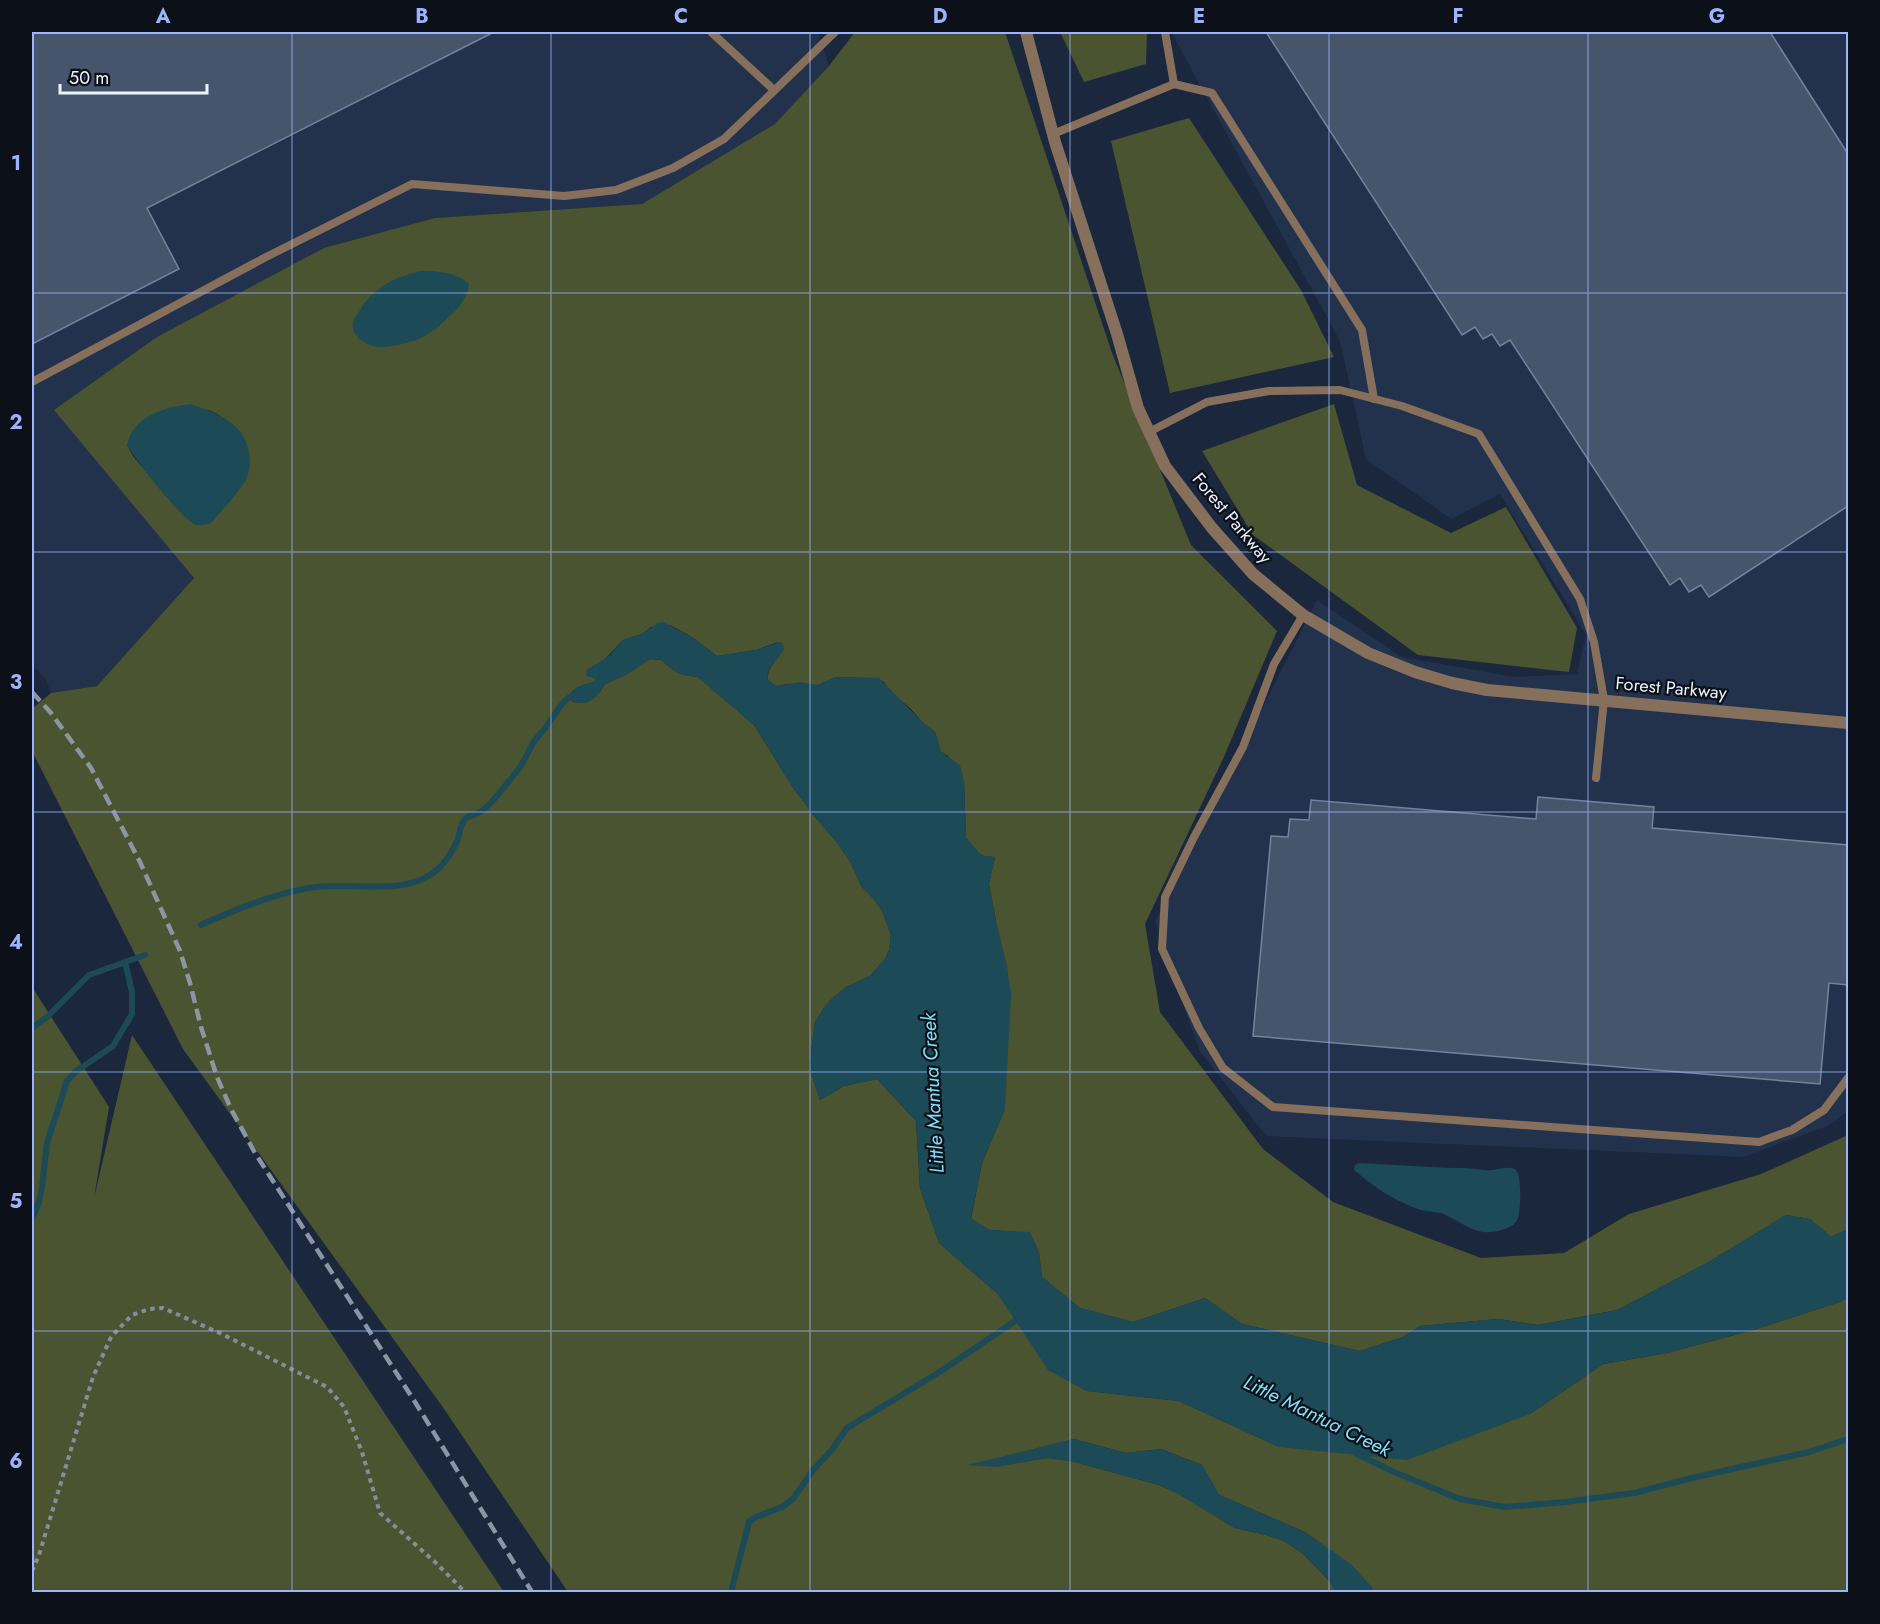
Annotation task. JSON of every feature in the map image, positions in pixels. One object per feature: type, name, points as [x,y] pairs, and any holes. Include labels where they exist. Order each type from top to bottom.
[{"type":"street","name":"Forest Parkway","points":[[1026,32],[1053,134],[1117,334],[1138,408],[1165,466],[1212,528],[1253,574],[1303,615],[1368,653],[1415,672],[1452,683],[1487,690],[1848,723]]},
{"type":"lane","points":[[711,32],[774,90]]},
{"type":"lane","points":[[32,381],[266,257],[412,184],[564,196],[616,190],[673,168],[724,139],[835,32]]},
{"type":"lane","points":[[1165,32],[1174,84]]},
{"type":"lane","points":[[1053,134],[1174,84],[1212,93],[1362,330],[1374,399]]},
{"type":"lane","points":[[1149,432],[1207,402],[1269,391],[1340,390],[1402,406],[1479,434],[1580,599],[1594,642],[1604,700],[1596,778]]},
{"type":"lane","points":[[1303,615],[1274,664],[1243,747],[1194,837],[1165,897],[1162,949],[1199,1028],[1223,1068],[1273,1107],[1759,1142],[1792,1130],[1824,1110],[1848,1078]]},
{"type":"path","points":[[32,1571],[39,1555],[93,1377],[111,1337],[132,1315],[149,1309],[163,1308],[232,1339],[327,1387],[344,1407],[362,1452],[380,1513],[436,1563],[465,1593]]},
{"type":"shaded area","points":[[32,32],[818,32],[829,66],[776,124],[642,204],[435,218],[55,409],[194,578],[97,686],[51,693],[46,680],[32,665]]},
{"type":"shaded area","points":[[1171,32],[1848,32],[1848,1111],[1827,1126],[1744,1157],[1266,1136],[1199,1050],[1155,921],[1317,600],[1402,657],[1514,677],[1577,674],[1586,635],[1500,494],[1451,519],[1366,459],[1340,341]]},
{"type":"green space","points":[[855,32],[1005,32],[1112,353],[1191,545],[1277,631],[1223,759],[1145,924],[1160,1012],[1263,1149],[1333,1202],[1481,1258],[1564,1253],[1629,1214],[1761,1174],[1848,1135],[1848,1229],[1831,1237],[1810,1219],[1786,1215],[1707,1263],[1617,1310],[1538,1325],[1498,1319],[1420,1326],[1403,1337],[1360,1351],[1242,1324],[1205,1298],[1133,1322],[1080,1308],[1042,1277],[1039,1253],[1030,1233],[989,1230],[971,1219],[982,1163],[1005,1109],[996,921],[989,884],[995,857],[984,856],[966,838],[964,781],[948,756],[941,752],[935,732],[891,692],[883,681],[839,677],[819,685],[776,686],[768,680],[768,674],[778,658],[778,642],[756,650],[717,656],[692,637],[670,625],[651,627],[642,634],[623,640],[603,661],[587,670],[589,676],[595,678],[595,682],[576,688],[569,698],[573,702],[582,703],[600,692],[604,685],[650,659],[661,660],[676,672],[684,675],[698,677],[754,725],[794,789],[851,863],[861,886],[882,911],[891,935],[885,959],[870,976],[846,987],[833,998],[815,1022],[809,1067],[820,1100],[844,1086],[877,1079],[916,1121],[920,1188],[939,1243],[998,1294],[1049,1370],[1087,1391],[1179,1401],[1279,1447],[1530,1414],[1603,1364],[1667,1353],[1753,1330],[1840,1302],[1848,1297],[1848,1592],[1374,1592],[1371,1586],[1305,1532],[1219,1495],[1202,1465],[1161,1449],[1126,1453],[1074,1439],[971,1465],[1048,1458],[1071,1461],[1159,1485],[1179,1494],[1235,1528],[1284,1541],[1302,1553],[1331,1583],[1336,1592],[568,1592],[442,1406],[183,1049],[32,751],[32,709],[51,693],[97,686],[194,578],[54,410],[157,337],[324,248],[435,218],[642,204],[775,124],[829,66]],"holes":[[[209,410],[221,416],[244,438],[248,457],[245,482],[167,497],[133,456],[127,445]]]},
{"type":"green space","points":[[1060,32],[1147,32],[1146,64],[1084,82]]},
{"type":"green space","points":[[1189,118],[1301,290],[1334,357],[1170,393],[1111,141]]},
{"type":"green space","points":[[1334,404],[1357,485],[1451,533],[1506,507],[1577,628],[1569,672],[1418,655],[1253,535],[1202,451]]},
{"type":"green space","points":[[32,987],[109,1107],[94,1198],[132,1035],[504,1592],[32,1592]]},
{"type":"water","points":[[420,271],[453,275],[469,284],[458,308],[434,330],[413,341],[381,347],[371,345],[357,337],[353,322],[372,295],[386,284]]},
{"type":"water","points":[[190,404],[212,412],[231,423],[244,438],[250,461],[247,478],[237,493],[211,523],[200,525],[191,522],[171,502],[127,445],[130,435],[143,420],[161,411]]},
{"type":"water","points":[[663,622],[692,637],[717,656],[756,650],[780,642],[784,649],[768,675],[768,680],[776,686],[800,682],[818,685],[839,677],[879,678],[923,723],[935,732],[941,752],[960,765],[964,781],[966,838],[984,856],[995,857],[989,884],[1011,995],[1005,1109],[982,1163],[971,1218],[989,1230],[1030,1232],[1039,1253],[1042,1277],[1080,1308],[1133,1322],[1205,1298],[1242,1324],[1360,1351],[1403,1337],[1420,1326],[1498,1319],[1539,1325],[1617,1310],[1707,1263],[1786,1215],[1810,1219],[1831,1237],[1848,1229],[1848,1297],[1840,1302],[1753,1330],[1667,1353],[1603,1364],[1530,1414],[1407,1460],[1279,1447],[1179,1401],[1087,1391],[1048,1370],[998,1294],[939,1243],[920,1188],[916,1121],[877,1079],[844,1086],[820,1100],[809,1067],[815,1022],[833,998],[846,987],[870,976],[885,959],[891,935],[882,911],[861,886],[851,863],[794,789],[754,725],[698,677],[676,672],[661,660],[650,659],[626,675],[604,685],[596,697],[588,702],[573,702],[568,698],[576,688],[595,681],[595,678],[587,676],[587,670],[609,656],[623,640],[642,634]]},
{"type":"water","points":[[1359,1163],[1487,1170],[1513,1168],[1518,1174],[1520,1187],[1517,1220],[1510,1226],[1488,1232],[1473,1229],[1438,1212],[1412,1207],[1377,1188],[1354,1170],[1355,1165]]},
{"type":"water","points":[[1074,1439],[1126,1453],[1161,1449],[1202,1465],[1219,1495],[1305,1532],[1351,1564],[1374,1592],[1336,1592],[1331,1583],[1302,1553],[1284,1541],[1235,1528],[1179,1494],[1159,1485],[1071,1461],[1048,1458],[996,1467],[968,1465]]},
{"type":"building","points":[[32,32],[494,32],[147,208],[179,269],[32,344]]},
{"type":"building","points":[[1266,32],[1770,32],[1848,154],[1848,506],[1709,597],[1701,585],[1689,592],[1680,578],[1670,585],[1510,340],[1500,346],[1492,334],[1483,339],[1475,327],[1462,335]]},
{"type":"building","points":[[1538,797],[1654,807],[1652,828],[1848,845],[1848,985],[1829,983],[1820,1084],[1253,1036],[1271,836],[1288,837],[1290,819],[1309,820],[1311,800],[1536,819]]},
{"type":"waterway","name":"Little Mantua Creek","points":[[201,925],[281,894],[325,886],[396,886],[413,883],[428,876],[441,866],[451,853],[464,820],[479,813],[494,799],[519,769],[534,742],[563,703],[576,694]]},
{"type":"waterway","points":[[32,1028],[47,1017],[89,975],[145,955]]},
{"type":"waterway","name":"Little Mantua Creek","points":[[32,1219],[42,1187],[47,1143],[67,1081],[75,1072],[113,1046],[132,1014],[132,992],[125,962]]},
{"type":"waterway","points":[[731,1592],[749,1522],[782,1507],[793,1499],[847,1428],[938,1373],[1021,1317]]},
{"type":"waterway","name":"Little Mantua Creek","points":[[1355,1453],[1460,1499],[1505,1507],[1634,1493],[1809,1452],[1848,1439]]},
{"type":"railway","points":[[32,692],[51,713],[91,768],[140,862],[180,951],[217,1077],[255,1153],[415,1402],[532,1592]]}]
